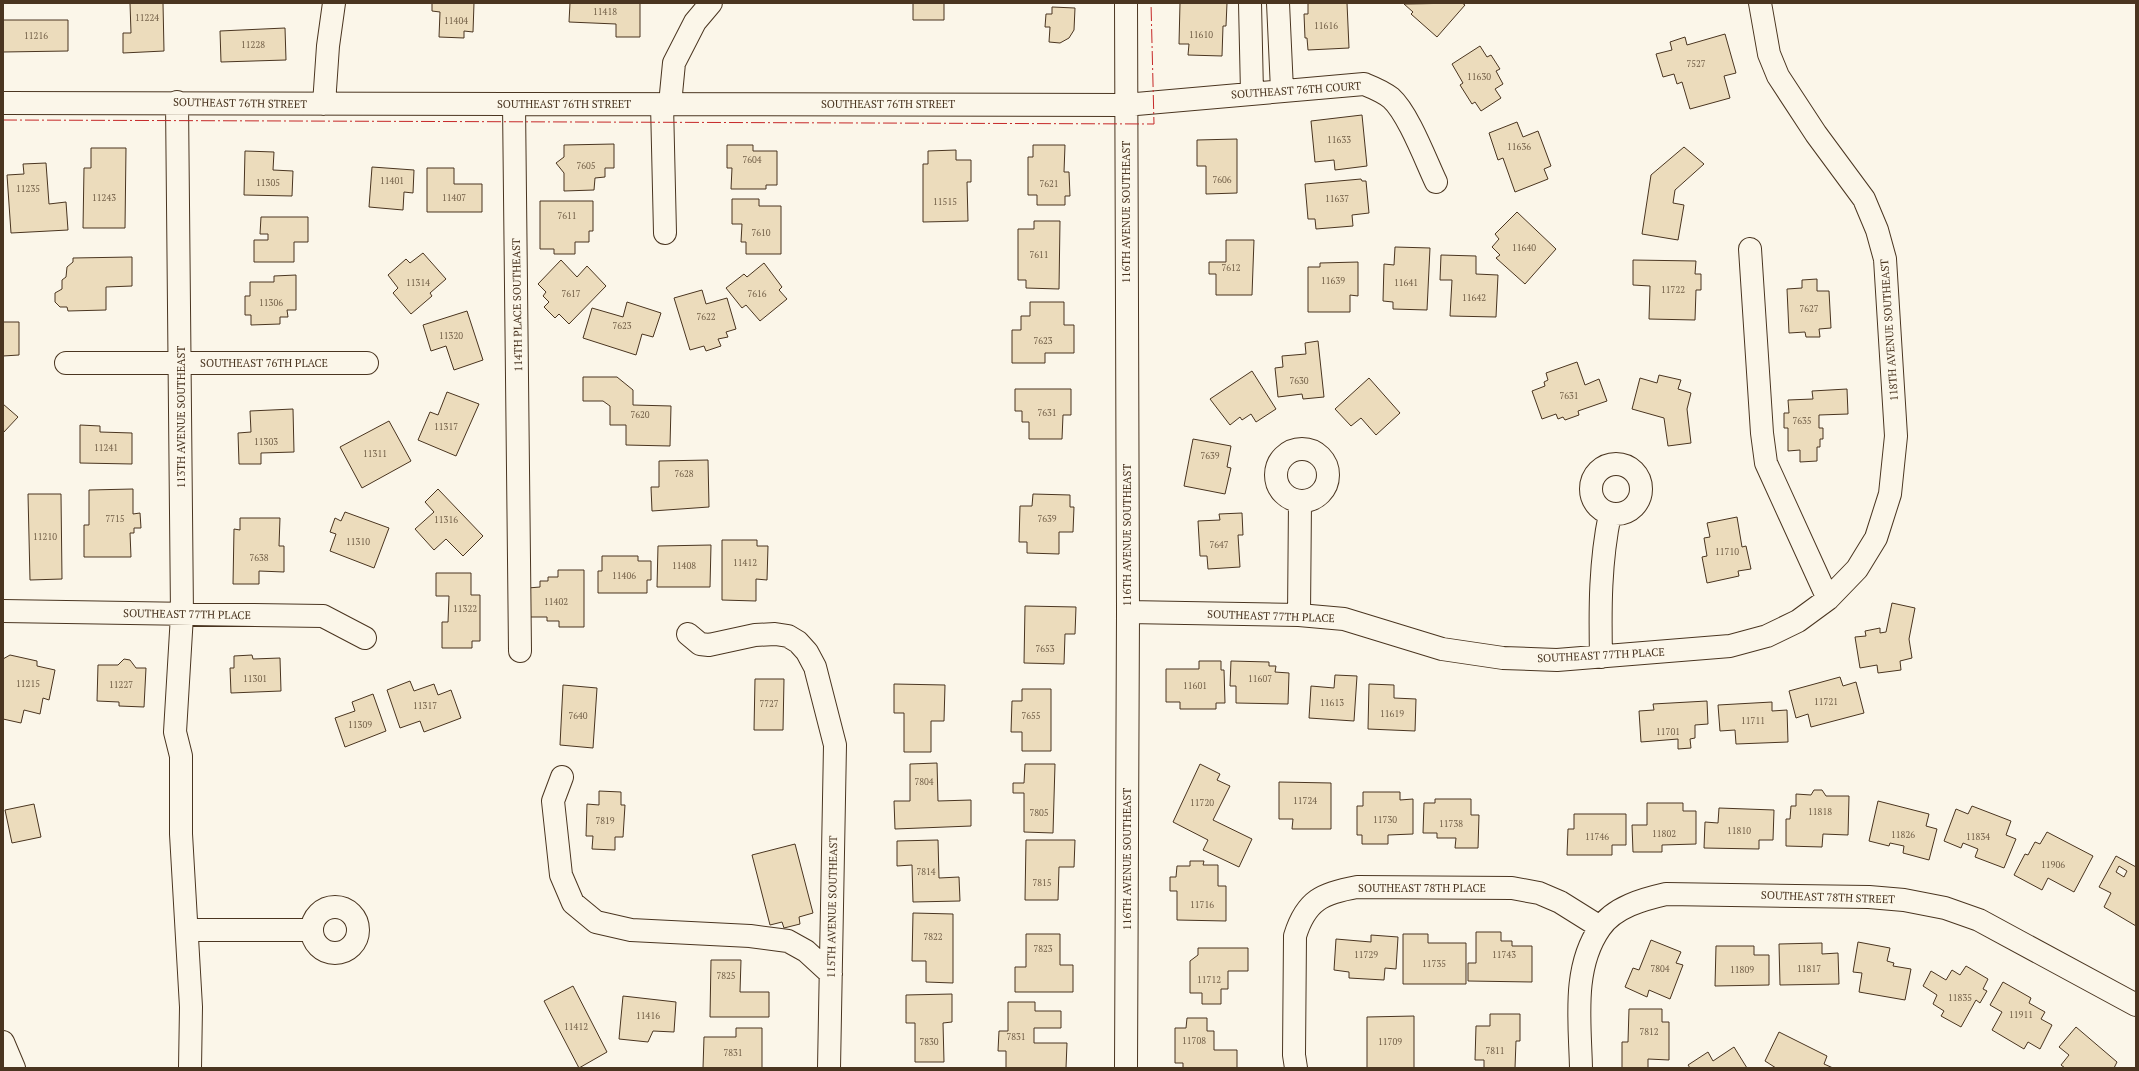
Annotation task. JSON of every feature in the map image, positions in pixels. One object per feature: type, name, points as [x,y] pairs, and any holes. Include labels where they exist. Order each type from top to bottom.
[{"type":"street","points":[[324,104],[328,46],[334,3]]},
{"type":"street","points":[[665,232],[666,104],[674,64],[695,22],[710,3]]},
{"type":"street","name":"116TH AVENUE SOUTHEAST","points":[[1126,3],[1128,612],[1126,1068]]},
{"type":"street","points":[[1250,3],[1252,93]]},
{"type":"street","points":[[1278,3],[1282,90]]},
{"type":"street","name":"118TH AVENUE SOUTHEAST","points":[[1760,3],[1769,54],[1778,76],[1816,134],[1864,199],[1878,230],[1885,259],[1896,436],[1890,494],[1876,538],[1857,569],[1828,599]]},
{"type":"street","name":"SOUTHEAST 76TH COURT","points":[[1126,105],[1349,84],[1364,84],[1380,90],[1393,99],[1404,115],[1436,182]]},
{"type":"street","name":"SOUTHEAST 76TH STREET","points":[[3,103],[178,102],[324,104],[1126,105]]},
{"type":"street","name":"113TH AVENUE SOUTHEAST","points":[[178,102],[182,615],[175,732],[181,756],[181,834],[191,1007],[190,1068]]},
{"type":"street","name":"114TH PLACE SOUTHEAST","points":[[514,104],[520,651]]},
{"type":"street","points":[[1750,249],[1762,434],[1766,462],[1828,599]]},
{"type":"street","name":"SOUTHEAST 76TH PLACE","points":[[66,363],[367,363]]},
{"type":"street","points":[[1299,615],[1300,501]]},
{"type":"street","points":[[1601,657],[1601,574],[1604,545],[1610,514]]},
{"type":"street","name":"SOUTHEAST 77TH PLACE","points":[[1128,612],[1299,615],[1344,619],[1442,649],[1503,658],[1557,660],[1730,646],[1767,636],[1798,621],[1828,599]]},
{"type":"street","name":"SOUTHEAST 77TH PLACE","points":[[3,611],[182,615],[323,616],[365,638]]},
{"type":"street","name":"115TH AVENUE SOUTHEAST","points":[[688,634],[700,644],[709,645],[755,635],[775,634],[788,636],[798,642],[807,652],[815,667],[835,746],[829,1068]]},
{"type":"street","points":[[562,777],[553,801],[560,875],[573,903],[596,922],[631,930],[750,936],[788,941],[806,951],[831,974]]},
{"type":"street","name":"SOUTHEAST 78TH PLACE","points":[[1296,1068],[1294,1055],[1295,936],[1299,921],[1308,907],[1319,898],[1336,891],[1357,887],[1512,888],[1539,893],[1560,902],[1600,927]]},
{"type":"street","name":"SOUTHEAST 78TH STREET","points":[[1600,927],[1619,911],[1644,899],[1666,894],[1869,897],[1904,900],[1945,908],[1979,920],[2136,1005]]},
{"type":"street","points":[[1581,1068],[1581,976],[1586,957],[1600,927]]},
{"type":"street","points":[[187,930],[312,930]]},
{"type":"street","points":[[3,1042],[14,1068]]},
{"type":"building","points":[[130,3],[163,3],[164,51],[123,53],[123,33],[131,33]]},
{"type":"building","points":[[432,3],[474,3],[473,32],[464,31],[464,38],[439,37],[440,12],[432,11]]},
{"type":"building","points":[[570,3],[640,3],[640,37],[616,37],[616,24],[569,22]]},
{"type":"building","points":[[913,3],[944,3],[944,20],[913,20]]},
{"type":"building","points":[[1180,3],[1227,3],[1226,26],[1223,26],[1222,56],[1188,55],[1189,44],[1179,44]]},
{"type":"building","points":[[1308,3],[1347,3],[1349,48],[1308,50],[1307,38],[1305,38],[1304,14],[1308,14]]},
{"type":"building","points":[[1462,3],[1465,5],[1437,37],[1411,14],[1413,12],[1404,4]]},
{"type":"building","points":[[1052,7],[1075,8],[1074,30],[1069,38],[1060,43],[1049,42],[1050,27],[1045,27],[1046,14],[1052,14]]},
{"type":"building","points":[[3,20],[68,20],[68,51],[3,52]]},
{"type":"building","points":[[285,28],[286,60],[221,62],[220,31]]},
{"type":"building","points":[[1725,34],[1736,73],[1724,76],[1730,98],[1690,109],[1682,82],[1677,84],[1674,74],[1663,77],[1656,54],[1672,50],[1670,42],[1685,37],[1687,45]]},
{"type":"building","points":[[1480,46],[1487,57],[1491,55],[1500,69],[1496,71],[1503,84],[1495,89],[1501,98],[1481,111],[1475,102],[1472,104],[1460,85],[1463,83],[1452,64]]},
{"type":"building","points":[[1362,115],[1367,166],[1335,170],[1334,160],[1315,162],[1311,121]]},
{"type":"building","points":[[1517,122],[1523,137],[1538,131],[1551,166],[1544,169],[1548,179],[1515,192],[1503,158],[1498,160],[1489,133]]},
{"type":"building","points":[[1237,139],[1237,193],[1206,194],[1206,166],[1197,166],[1197,140]]},
{"type":"building","points":[[614,144],[614,168],[605,168],[605,177],[595,178],[594,190],[564,191],[564,173],[556,163],[564,157],[564,145]]},
{"type":"building","points":[[727,145],[753,145],[753,151],[777,151],[777,185],[766,185],[766,189],[731,189],[732,168],[727,168]]},
{"type":"building","points":[[1033,145],[1065,145],[1064,172],[1069,172],[1070,196],[1065,196],[1065,205],[1037,205],[1037,195],[1028,195],[1028,157],[1033,157]]},
{"type":"building","points":[[1684,147],[1704,164],[1675,190],[1673,203],[1684,205],[1678,240],[1642,234],[1651,175]]},
{"type":"building","points":[[91,148],[126,148],[125,228],[83,228],[84,168],[91,168]]},
{"type":"building","points":[[956,150],[956,160],[971,160],[971,182],[967,182],[968,221],[923,222],[923,164],[928,164],[928,151]]},
{"type":"building","points":[[245,151],[274,152],[273,170],[293,171],[292,196],[244,195]]},
{"type":"building","points":[[46,163],[49,204],[66,202],[68,230],[11,233],[7,175],[24,174],[23,164]]},
{"type":"building","points":[[372,167],[414,170],[413,193],[404,192],[403,210],[369,207]]},
{"type":"building","points":[[427,168],[454,168],[454,184],[482,184],[482,212],[427,212]]},
{"type":"building","points":[[1361,179],[1362,181],[1366,181],[1369,213],[1352,215],[1353,226],[1316,229],[1315,219],[1308,219],[1305,184]]},
{"type":"building","points":[[732,199],[759,199],[759,206],[781,206],[781,254],[746,254],[746,242],[741,242],[742,224],[732,224]]},
{"type":"building","points":[[540,201],[593,201],[593,231],[589,231],[589,242],[575,242],[575,254],[554,254],[554,249],[540,249]]},
{"type":"building","points":[[1517,212],[1556,249],[1525,284],[1496,258],[1500,255],[1492,247],[1499,239],[1495,234]]},
{"type":"building","points":[[261,217],[308,217],[308,242],[294,242],[294,262],[254,262],[254,240],[268,240],[268,234],[260,234]]},
{"type":"building","points":[[1034,221],[1060,221],[1059,289],[1026,288],[1026,280],[1018,280],[1018,229],[1034,229]]},
{"type":"building","points":[[1226,240],[1254,240],[1252,295],[1216,295],[1216,274],[1209,274],[1209,262],[1226,262]]},
{"type":"building","points":[[1395,247],[1430,248],[1427,310],[1393,309],[1393,302],[1383,301],[1384,264],[1394,265]]},
{"type":"building","points":[[423,253],[446,279],[430,293],[432,296],[411,314],[393,293],[398,288],[388,275],[406,259],[410,263]]},
{"type":"building","points":[[1441,255],[1476,256],[1476,274],[1498,275],[1496,317],[1450,316],[1452,280],[1440,280]]},
{"type":"building","points":[[132,257],[132,286],[106,287],[106,310],[68,311],[67,307],[60,307],[55,302],[55,293],[62,289],[62,280],[66,277],[67,267],[73,262],[73,258]]},
{"type":"building","points":[[561,260],[577,277],[587,266],[606,286],[569,324],[559,314],[555,318],[544,307],[549,302],[543,296],[546,292],[538,284]]},
{"type":"building","points":[[1633,260],[1696,261],[1695,274],[1701,274],[1701,290],[1696,290],[1695,320],[1649,319],[1650,286],[1633,285]]},
{"type":"building","points":[[1358,262],[1358,296],[1350,295],[1350,312],[1308,312],[1308,267],[1320,267],[1320,263]]},
{"type":"building","points":[[764,263],[782,287],[779,290],[787,299],[760,321],[746,305],[742,308],[726,288],[744,274],[747,277]]},
{"type":"building","points":[[296,275],[296,310],[287,310],[288,317],[280,317],[280,324],[251,325],[251,315],[245,315],[245,296],[250,296],[250,282],[274,282],[274,276]]},
{"type":"building","points":[[1817,279],[1817,291],[1829,291],[1831,328],[1819,329],[1820,337],[1806,337],[1805,332],[1789,333],[1787,289],[1802,288],[1802,280]]},
{"type":"building","points":[[702,290],[706,304],[727,298],[736,329],[726,332],[728,337],[718,339],[721,346],[706,351],[704,346],[690,350],[674,298]]},
{"type":"building","points":[[627,302],[661,313],[653,337],[642,334],[636,355],[583,338],[592,308],[623,317]]},
{"type":"building","points":[[1030,302],[1064,302],[1064,325],[1074,325],[1074,353],[1045,353],[1045,363],[1012,363],[1012,330],[1021,330],[1021,316],[1030,316]]},
{"type":"building","points":[[467,311],[483,360],[454,370],[446,346],[431,351],[423,325]]},
{"type":"building","points":[[3,322],[19,322],[19,355],[3,356]]},
{"type":"building","points":[[1318,341],[1324,397],[1303,399],[1302,394],[1278,397],[1275,368],[1283,367],[1282,356],[1306,354],[1305,343]]},
{"type":"building","points":[[1577,362],[1585,385],[1599,379],[1607,401],[1578,411],[1579,415],[1565,420],[1563,417],[1558,419],[1556,414],[1542,419],[1532,391],[1545,386],[1544,382],[1548,380],[1546,373]]},
{"type":"building","points":[[1252,371],[1276,409],[1256,422],[1251,414],[1242,420],[1240,417],[1230,425],[1210,399]]},
{"type":"building","points":[[1659,375],[1681,380],[1678,389],[1691,393],[1687,409],[1691,443],[1668,446],[1664,418],[1632,409],[1640,378],[1657,383]]},
{"type":"building","points":[[583,377],[617,377],[633,390],[633,405],[671,406],[670,446],[626,445],[626,425],[610,425],[610,406],[603,401],[583,401]]},
{"type":"building","points":[[1369,378],[1400,413],[1376,435],[1361,418],[1351,426],[1335,409]]},
{"type":"building","points":[[1015,389],[1071,389],[1071,415],[1063,415],[1062,439],[1029,439],[1029,422],[1022,422],[1022,411],[1015,411]]},
{"type":"building","points":[[1847,389],[1848,414],[1819,415],[1819,428],[1823,428],[1823,439],[1820,439],[1820,447],[1817,447],[1817,461],[1800,462],[1800,450],[1788,451],[1788,428],[1784,428],[1784,413],[1789,413],[1788,400],[1813,399],[1812,391]]},
{"type":"building","points":[[447,392],[479,404],[456,456],[418,440],[430,412],[438,415]]},
{"type":"building","points":[[3,404],[18,417],[3,433]]},
{"type":"building","points":[[293,409],[294,452],[261,453],[261,464],[239,464],[238,433],[251,432],[250,411]]},
{"type":"building","points":[[389,421],[411,461],[362,488],[340,447]]},
{"type":"building","points":[[80,425],[100,426],[100,432],[132,433],[132,464],[80,463]]},
{"type":"building","points":[[1193,439],[1231,446],[1227,467],[1231,468],[1225,494],[1184,486]]},
{"type":"building","points":[[708,460],[709,507],[652,511],[651,487],[659,487],[659,461]]},
{"type":"building","points":[[133,489],[133,514],[140,513],[141,528],[134,528],[134,533],[130,533],[131,557],[84,557],[84,525],[89,525],[89,490]]},
{"type":"building","points":[[438,489],[483,536],[463,556],[446,539],[434,550],[415,529],[434,512],[425,502]]},
{"type":"building","points":[[28,494],[61,494],[62,579],[30,580]]},
{"type":"building","points":[[1033,494],[1070,495],[1070,507],[1074,507],[1073,532],[1059,532],[1059,554],[1027,553],[1027,542],[1019,542],[1020,506],[1032,506]]},
{"type":"building","points":[[345,512],[389,528],[374,568],[330,551],[336,534],[330,532],[335,518],[341,521]]},
{"type":"building","points":[[1242,513],[1243,535],[1238,535],[1240,567],[1208,569],[1207,556],[1200,556],[1198,521],[1220,520],[1219,514]]},
{"type":"building","points":[[1737,517],[1742,547],[1746,546],[1751,569],[1738,571],[1739,576],[1707,583],[1702,557],[1707,556],[1704,538],[1710,537],[1707,523]]},
{"type":"building","points":[[240,518],[280,518],[279,546],[284,546],[284,572],[259,571],[259,584],[233,584],[234,529],[240,530]]},
{"type":"building","points":[[722,540],[757,540],[757,546],[768,546],[767,580],[756,579],[756,601],[722,600]]},
{"type":"building","points":[[711,545],[710,587],[657,587],[658,546]]},
{"type":"building","points":[[602,556],[638,556],[638,561],[651,561],[651,580],[647,580],[647,593],[598,593],[598,571],[602,571]]},
{"type":"building","points":[[558,570],[584,570],[584,627],[559,627],[559,621],[547,621],[547,617],[528,617],[528,588],[540,587],[540,581],[548,581],[548,577],[558,577]]},
{"type":"building","points":[[436,573],[471,573],[471,595],[480,595],[480,641],[472,641],[472,648],[442,648],[442,622],[448,622],[449,596],[436,596]]},
{"type":"building","points":[[1892,603],[1915,608],[1909,639],[1912,658],[1900,661],[1901,670],[1878,673],[1877,665],[1860,668],[1855,637],[1866,636],[1865,631],[1880,628],[1880,633],[1886,632]]},
{"type":"building","points":[[1025,606],[1076,607],[1075,634],[1065,634],[1064,664],[1024,663]]},
{"type":"building","points":[[10,655],[37,661],[37,666],[55,670],[49,700],[43,698],[40,714],[24,710],[21,723],[3,719],[3,659]]},
{"type":"building","points":[[252,655],[253,659],[280,658],[281,691],[231,693],[230,668],[234,668],[234,656]]},
{"type":"building","points":[[124,659],[130,660],[136,668],[146,668],[144,707],[119,706],[119,702],[97,701],[98,665],[118,665]]},
{"type":"building","points":[[1199,661],[1221,661],[1221,670],[1224,670],[1225,703],[1216,703],[1216,709],[1180,709],[1180,702],[1166,702],[1166,669],[1199,669]]},
{"type":"building","points":[[1231,661],[1269,662],[1269,666],[1276,666],[1275,672],[1289,673],[1288,704],[1236,703],[1236,686],[1230,686]]},
{"type":"building","points":[[1335,675],[1357,676],[1354,721],[1309,718],[1311,686],[1334,688]]},
{"type":"building","points":[[1840,677],[1843,686],[1856,682],[1864,713],[1811,727],[1808,714],[1796,718],[1789,691]]},
{"type":"building","points":[[755,679],[784,679],[783,730],[754,730]]},
{"type":"building","points":[[410,681],[414,691],[434,684],[438,695],[451,690],[461,718],[424,732],[420,721],[400,728],[387,690]]},
{"type":"building","points":[[894,684],[945,685],[944,721],[931,721],[931,752],[904,752],[904,713],[894,713]]},
{"type":"building","points":[[1369,684],[1394,685],[1394,698],[1416,699],[1415,731],[1368,729]]},
{"type":"building","points":[[563,685],[597,688],[593,748],[560,745]]},
{"type":"building","points":[[1022,689],[1051,689],[1051,751],[1022,751],[1022,732],[1011,732],[1012,701],[1022,701]]},
{"type":"building","points":[[373,694],[386,731],[345,747],[335,718],[355,711],[352,702]]},
{"type":"building","points":[[1707,701],[1708,724],[1695,725],[1695,738],[1690,739],[1691,748],[1678,749],[1678,739],[1641,742],[1639,711],[1654,710],[1653,704]]},
{"type":"building","points":[[1772,702],[1772,711],[1787,710],[1788,742],[1736,744],[1735,730],[1720,731],[1718,705]]},
{"type":"building","points":[[937,763],[938,801],[971,800],[971,826],[895,829],[894,801],[910,801],[910,764]]},
{"type":"building","points":[[1025,764],[1055,764],[1053,833],[1024,832],[1024,793],[1013,793],[1013,783],[1024,783]]},
{"type":"building","points":[[1200,764],[1220,774],[1217,780],[1230,786],[1213,820],[1252,839],[1239,867],[1203,850],[1208,840],[1173,822]]},
{"type":"building","points":[[1279,782],[1331,783],[1331,829],[1292,829],[1293,819],[1279,819]]},
{"type":"building","points":[[1814,790],[1822,790],[1826,796],[1849,796],[1848,835],[1823,834],[1822,847],[1786,846],[1786,819],[1790,819],[1791,806],[1796,806],[1796,794],[1811,795]]},
{"type":"building","points":[[599,791],[621,792],[621,805],[625,805],[623,837],[615,837],[615,850],[592,849],[593,836],[586,836],[587,804],[599,805]]},
{"type":"building","points":[[1363,792],[1400,792],[1400,800],[1413,799],[1413,834],[1388,835],[1388,844],[1362,844],[1362,835],[1357,835],[1357,806],[1363,806]]},
{"type":"building","points":[[1435,799],[1471,799],[1471,815],[1479,815],[1478,848],[1455,848],[1456,838],[1437,838],[1437,833],[1423,833],[1424,803],[1435,803]]},
{"type":"building","points":[[1878,801],[1929,814],[1926,826],[1937,829],[1929,860],[1903,853],[1904,846],[1890,843],[1889,846],[1869,841]]},
{"type":"building","points":[[1647,803],[1683,803],[1683,811],[1696,811],[1696,844],[1662,845],[1662,852],[1633,852],[1632,825],[1647,825]]},
{"type":"building","points":[[34,804],[41,837],[12,843],[5,810]]},
{"type":"building","points":[[1972,806],[2011,821],[2006,835],[2016,839],[2004,868],[1975,857],[1978,849],[1963,843],[1961,848],[1944,841],[1956,809],[1968,814]]},
{"type":"building","points":[[1719,808],[1774,810],[1773,840],[1759,840],[1759,849],[1704,848],[1705,822],[1718,823]]},
{"type":"building","points":[[1574,814],[1626,814],[1626,845],[1612,845],[1612,855],[1567,855],[1568,829],[1574,829]]},
{"type":"building","points":[[2047,832],[2093,856],[2074,892],[2048,878],[2042,890],[2014,875],[2025,854],[2028,855],[2035,842],[2040,844]]},
{"type":"building","points":[[938,840],[939,878],[959,877],[960,901],[913,902],[912,865],[897,866],[897,841]]},
{"type":"building","points":[[1026,840],[1075,840],[1074,867],[1059,867],[1058,900],[1025,900]]},
{"type":"building","points":[[795,844],[813,913],[799,917],[800,924],[784,928],[782,922],[770,925],[752,855]]},
{"type":"building","points":[[2116,856],[2136,867],[2136,926],[2104,907],[2111,893],[2099,887]],"holes":[[[2119,866],[2127,871],[2124,877],[2116,872]]]},
{"type":"building","points":[[1190,861],[1204,861],[1203,865],[1218,865],[1218,886],[1226,886],[1226,921],[1177,920],[1177,891],[1170,891],[1170,877],[1176,877],[1177,866],[1190,866]]},
{"type":"building","points":[[913,913],[953,914],[953,983],[926,982],[926,961],[912,961]]},
{"type":"building","points":[[1476,932],[1501,932],[1501,941],[1512,941],[1512,946],[1532,946],[1532,982],[1468,981],[1468,963],[1476,963]]},
{"type":"building","points":[[1026,934],[1060,934],[1060,965],[1073,965],[1073,992],[1015,992],[1015,967],[1026,967]]},
{"type":"building","points":[[1403,934],[1428,934],[1428,943],[1466,943],[1466,984],[1403,984]]},
{"type":"building","points":[[1371,935],[1398,937],[1396,969],[1385,968],[1384,980],[1349,978],[1349,972],[1334,970],[1336,939],[1371,942]]},
{"type":"building","points":[[1651,940],[1681,952],[1676,963],[1683,965],[1670,999],[1649,990],[1647,997],[1625,987],[1633,968],[1639,970]]},
{"type":"building","points":[[1858,942],[1890,948],[1887,961],[1894,963],[1893,966],[1911,969],[1905,1000],[1859,992],[1862,973],[1853,972]]},
{"type":"building","points":[[1822,943],[1822,954],[1838,953],[1839,984],[1780,985],[1779,944]]},
{"type":"building","points":[[1716,946],[1754,946],[1754,955],[1769,955],[1769,985],[1715,986]]},
{"type":"building","points":[[1198,948],[1248,948],[1248,971],[1228,971],[1228,989],[1221,989],[1221,1004],[1202,1004],[1202,993],[1190,993],[1190,961],[1198,955]]},
{"type":"building","points":[[711,960],[741,960],[740,992],[769,992],[769,1017],[710,1017]]},
{"type":"building","points":[[1966,966],[1988,979],[1983,989],[1987,991],[1980,1003],[1976,1000],[1961,1027],[1941,1016],[1944,1011],[1933,1004],[1937,995],[1923,986],[1931,971],[1946,980],[1952,970],[1960,975]]},
{"type":"building","points":[[2003,982],[2031,998],[2029,1003],[2045,1012],[2041,1019],[2052,1025],[2040,1049],[2028,1042],[2024,1049],[1992,1030],[2002,1012],[1990,1005]]},
{"type":"building","points":[[573,986],[607,1052],[579,1068],[544,1001]]},
{"type":"building","points":[[952,994],[952,1022],[943,1023],[944,1062],[915,1062],[915,1023],[906,1023],[906,995]]},
{"type":"building","points":[[623,996],[676,1002],[674,1032],[653,1031],[648,1042],[619,1039]]},
{"type":"building","points":[[1008,1002],[1035,1002],[1035,1011],[1061,1011],[1061,1028],[1034,1028],[1034,1043],[1067,1043],[1066,1068],[1006,1068],[1006,1051],[998,1051],[999,1031],[1008,1031]]},
{"type":"building","points":[[1629,1009],[1662,1009],[1662,1022],[1669,1022],[1669,1060],[1648,1059],[1648,1068],[1622,1068],[1622,1042],[1628,1042]]},
{"type":"building","points":[[1490,1014],[1520,1014],[1520,1041],[1516,1041],[1515,1068],[1484,1068],[1484,1060],[1475,1060],[1476,1026],[1490,1026]]},
{"type":"building","points":[[1414,1016],[1414,1068],[1367,1068],[1367,1017]]},
{"type":"building","points":[[1187,1018],[1207,1018],[1207,1031],[1214,1031],[1214,1050],[1237,1050],[1237,1068],[1183,1068],[1183,1063],[1175,1063],[1175,1028],[1186,1028]]},
{"type":"building","points":[[2076,1027],[2117,1062],[2114,1068],[2065,1068],[2061,1065],[2069,1055],[2059,1047]]},
{"type":"building","points":[[736,1028],[762,1028],[762,1068],[703,1068],[704,1037],[736,1037]]},
{"type":"building","points":[[1779,1032],[1827,1056],[1824,1064],[1833,1068],[1776,1068],[1765,1061]]},
{"type":"building","points":[[1734,1047],[1747,1068],[1690,1068],[1688,1065],[1708,1052],[1713,1061]]},
{"type":"power","points":[[3,120],[1154,124],[1151,3]]}]
